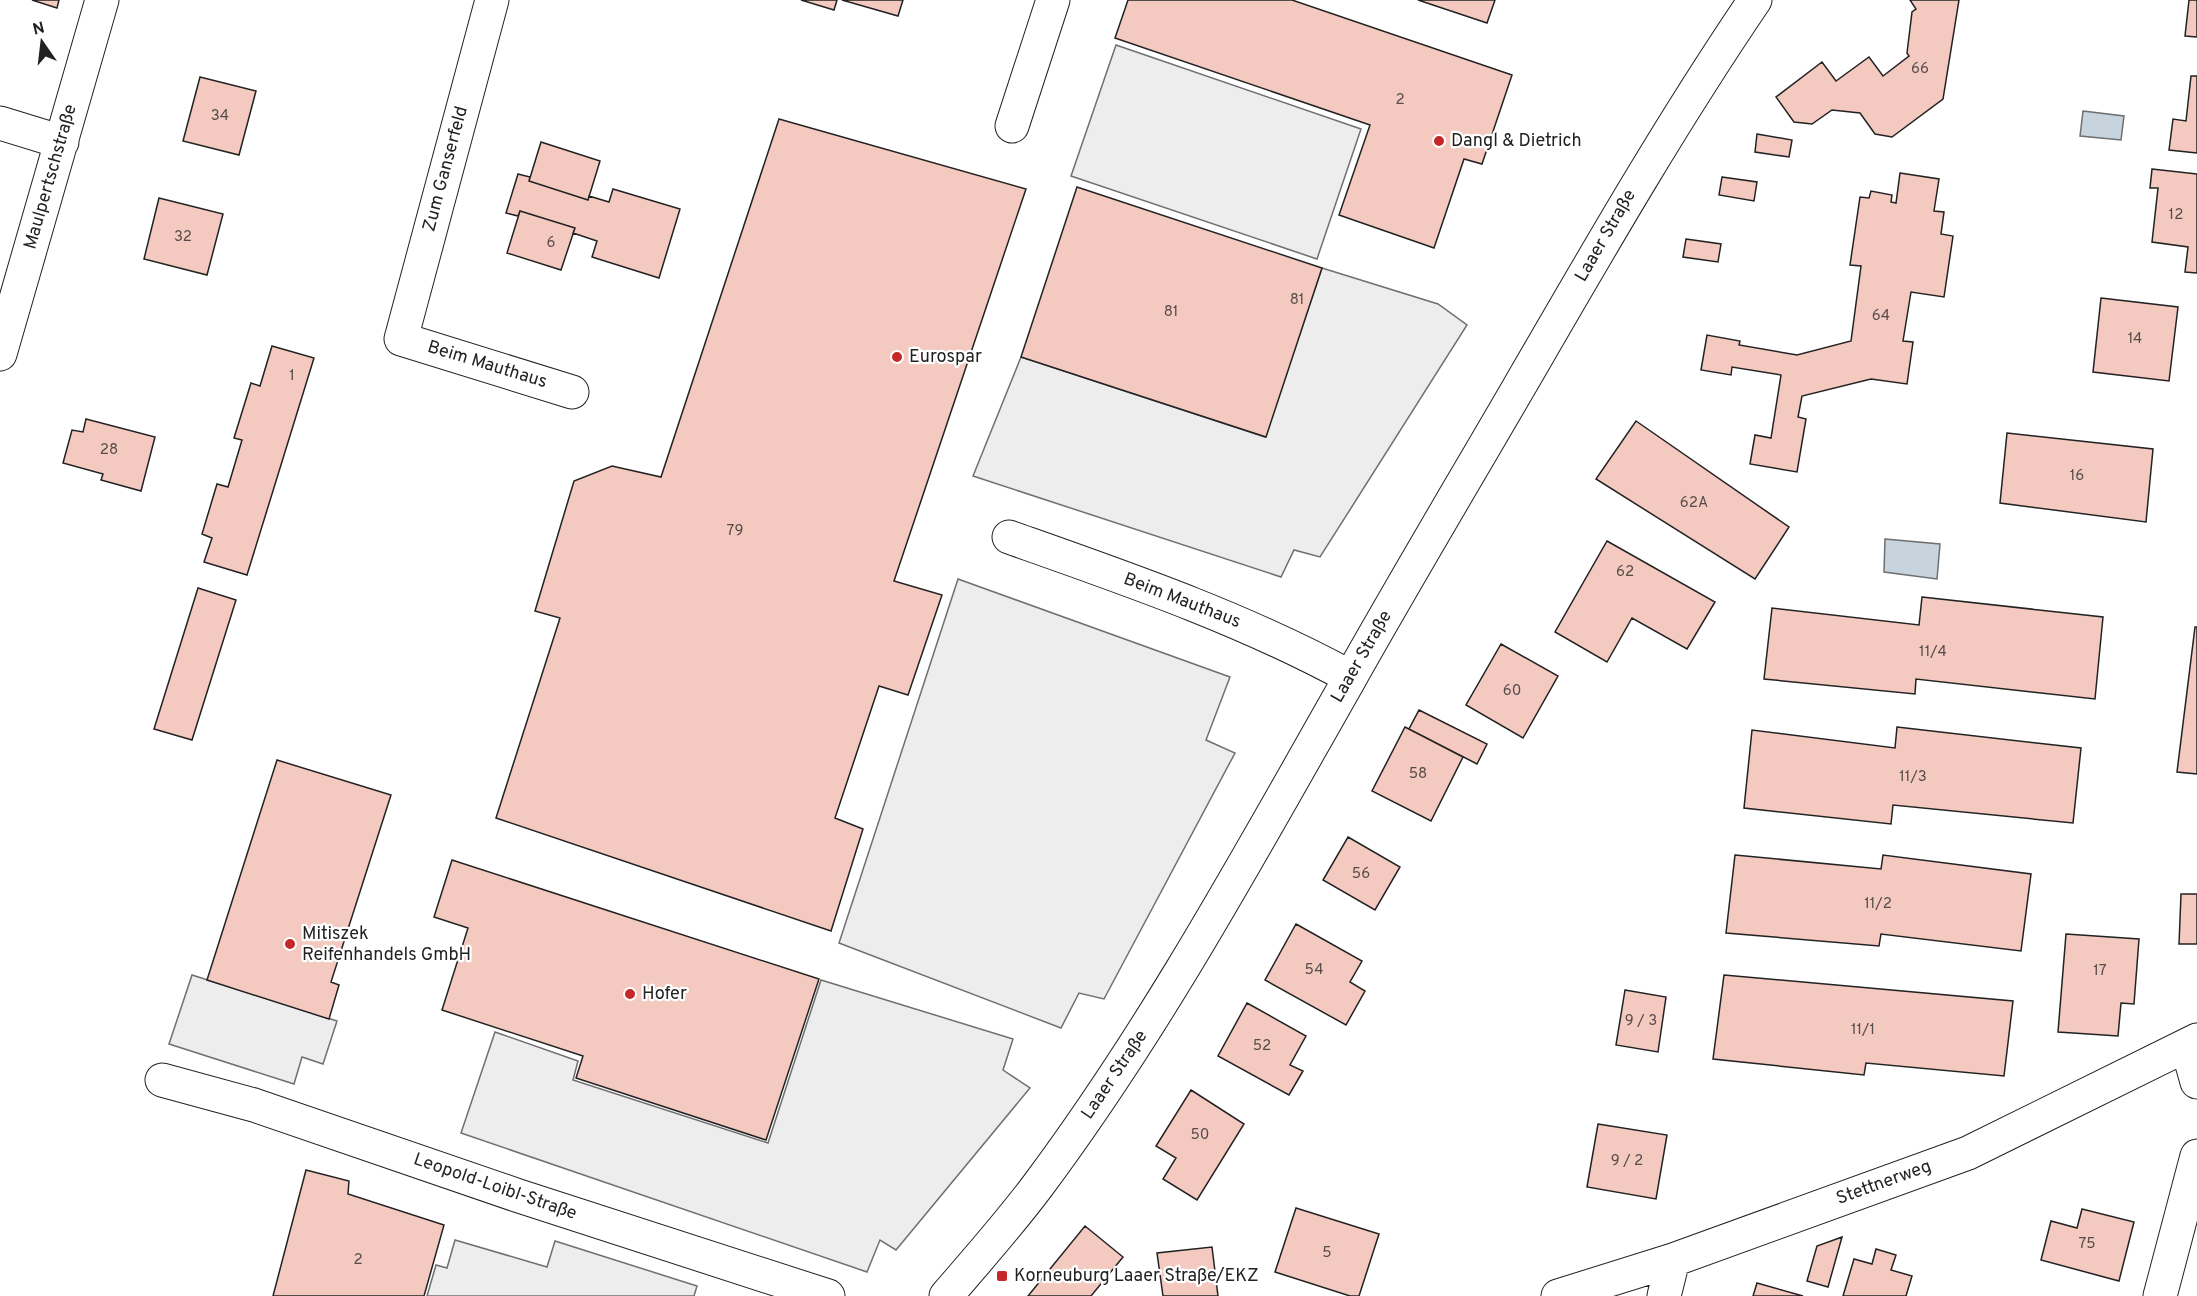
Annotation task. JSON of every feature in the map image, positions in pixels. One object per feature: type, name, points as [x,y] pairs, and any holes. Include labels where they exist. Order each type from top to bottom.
[{"type":"street","name":"Maulpertschstraße","points":[[0,354],[102,0]]},
{"type":"street","name":"Zum Ganserfeld","points":[[401,339],[492,0]]},
{"type":"street","points":[[1012,126],[1053,0]]},
{"type":"street","name":"Laaer Straße","points":[[946,1296],[984,1254],[1039,1185],[1143,1034],[1198,946],[1350,677],[1639,180],[1712,63],[1755,0]]},
{"type":"street","points":[[0,123],[62,142]]},
{"type":"street","name":"Beim Mauthaus","points":[[401,339],[572,392]]},
{"type":"street","name":"Beim Mauthaus","points":[[1009,537],[1237,622],[1306,653],[1350,677]]},
{"type":"street","points":[[2192,1043],[2197,1082]]},
{"type":"street","name":"Stettnerweg","points":[[1558,1296],[1673,1260],[1968,1153],[2192,1043]]},
{"type":"street","name":"Leopold-Loibl-Straße","points":[[162,1080],[254,1105],[519,1196],[828,1296]]},
{"type":"street","points":[[2160,1296],[2197,1156]]},
{"type":"street","points":[[1664,1296],[1673,1260]]},
{"type":"shaded area","points":[[1116,45],[1361,129],[1317,259],[1071,176]]},
{"type":"shaded area","points":[[2083,111],[2124,116],[2121,140],[2080,136]]},
{"type":"shaded area","points":[[1322,268],[1438,304],[1467,325],[1320,557],[1294,550],[1281,577],[973,476],[1021,357],[1265,437]]},
{"type":"shaded area","points":[[1885,539],[1940,544],[1937,579],[1884,572]]},
{"type":"shaded area","points":[[958,579],[1230,677],[1206,740],[1235,753],[1104,999],[1079,993],[1061,1028],[839,943]]},
{"type":"shaded area","points":[[192,975],[337,1021],[323,1064],[302,1057],[294,1084],[169,1044]]},
{"type":"shaded area","points":[[821,980],[1013,1039],[1003,1070],[1030,1088],[896,1250],[880,1240],[867,1272],[461,1133],[495,1032],[578,1061],[573,1080],[768,1143]]},
{"type":"shaded area","points":[[455,1240],[547,1267],[555,1241],[697,1286],[694,1296],[427,1296],[436,1265],[447,1268]]},
{"type":"building","points":[[32,0],[59,0],[57,8]]},
{"type":"building","points":[[801,0],[837,0],[834,10]]},
{"type":"building","points":[[842,0],[903,0],[898,16]]},
{"type":"building","points":[[1128,0],[1292,0],[1512,75],[1482,164],[1464,159],[1434,248],[1339,215],[1370,125],[1115,38]]},
{"type":"building","points":[[1418,0],[1495,0],[1487,23]]},
{"type":"building","points":[[1910,0],[1959,0],[1943,99],[1892,137],[1875,134],[1860,113],[1832,110],[1812,124],[1794,122],[1776,97],[1822,62],[1836,81],[1869,57],[1883,76],[1909,56],[1907,53],[1912,12],[1916,9]]},
{"type":"building","points":[[2189,0],[2197,0],[2197,37],[2185,36]]},
{"type":"building","points":[[2191,76],[2197,76],[2197,153],[2169,150],[2173,119],[2186,121]]},
{"type":"building","points":[[200,77],[256,91],[239,155],[183,141]]},
{"type":"building","points":[[779,119],[1026,189],[894,581],[942,595],[908,695],[879,686],[835,818],[863,829],[831,931],[496,818],[560,618],[535,611],[574,481],[612,466],[661,477]]},
{"type":"building","points":[[1757,134],[1792,140],[1789,157],[1755,152]]},
{"type":"building","points":[[541,142],[600,161],[588,200],[529,181]]},
{"type":"building","points":[[2152,169],[2197,174],[2197,273],[2185,272],[2188,247],[2152,242],[2158,188],[2150,188]]},
{"type":"building","points":[[1900,173],[1939,179],[1934,211],[1944,212],[1941,234],[1953,236],[1944,297],[1911,292],[1903,341],[1913,342],[1907,384],[1871,379],[1802,396],[1798,417],[1806,419],[1797,472],[1750,464],[1755,435],[1771,438],[1781,375],[1732,367],[1731,375],[1701,370],[1707,335],[1740,341],[1739,345],[1797,355],[1851,341],[1861,266],[1850,265],[1860,197],[1869,198],[1871,191],[1892,195],[1891,202],[1896,203]]},
{"type":"building","points":[[518,174],[530,177],[529,181],[588,200],[589,196],[609,202],[613,189],[680,209],[659,278],[592,257],[597,241],[573,233],[575,228],[520,211],[518,216],[506,213]]},
{"type":"building","points":[[1722,177],[1757,182],[1754,201],[1719,195]]},
{"type":"building","points":[[1077,187],[1322,268],[1266,437],[1021,357]]},
{"type":"building","points":[[159,198],[223,214],[207,275],[144,259]]},
{"type":"building","points":[[520,211],[575,228],[561,270],[507,253]]},
{"type":"building","points":[[1686,239],[1721,244],[1718,262],[1683,257]]},
{"type":"building","points":[[2101,298],[2178,307],[2169,381],[2093,372]]},
{"type":"building","points":[[272,346],[314,358],[247,575],[204,562],[212,538],[202,534],[217,484],[228,487],[242,440],[234,438],[251,383],[260,386]]},
{"type":"building","points":[[86,419],[155,437],[141,491],[101,480],[103,474],[63,463],[72,430],[83,432]]},
{"type":"building","points":[[1636,421],[1789,527],[1755,579],[1596,479]]},
{"type":"building","points":[[2007,433],[2153,449],[2146,522],[2000,503]]},
{"type":"building","points":[[1607,541],[1715,602],[1687,649],[1632,618],[1607,662],[1555,632]]},
{"type":"building","points":[[198,588],[236,600],[192,740],[154,729]]},
{"type":"building","points":[[1922,597],[2103,617],[2095,699],[1916,679],[1915,694],[1764,679],[1772,608],[1919,625]]},
{"type":"building","points":[[2195,627],[2197,627],[2197,774],[2177,772]]},
{"type":"building","points":[[1501,644],[1558,676],[1523,738],[1466,705]]},
{"type":"building","points":[[1419,710],[1487,744],[1477,764],[1409,729]]},
{"type":"building","points":[[1405,727],[1463,757],[1431,821],[1372,791]]},
{"type":"building","points":[[1897,727],[2081,748],[2073,823],[1893,805],[1891,824],[1744,808],[1752,730],[1895,748]]},
{"type":"building","points":[[277,760],[391,795],[331,982],[339,985],[329,1019],[207,980]]},
{"type":"building","points":[[1348,837],[1400,867],[1375,910],[1323,880]]},
{"type":"building","points":[[1735,855],[1881,869],[1883,855],[2031,874],[2021,951],[1881,934],[1879,946],[1726,933]]},
{"type":"building","name":"Hofer","points":[[452,860],[819,979],[766,1140],[576,1078],[583,1056],[442,1010],[468,928],[434,917]]},
{"type":"building","points":[[2181,894],[2197,894],[2197,944],[2179,944]]},
{"type":"building","points":[[1296,924],[1362,961],[1350,982],[1365,991],[1346,1025],[1265,980]]},
{"type":"building","points":[[2066,934],[2139,939],[2134,1004],[2121,1003],[2118,1036],[2058,1032]]},
{"type":"building","points":[[1724,975],[2013,1001],[2004,1076],[1866,1063],[1864,1075],[1713,1059]]},
{"type":"building","points":[[1625,990],[1666,997],[1658,1052],[1616,1045]]},
{"type":"building","points":[[1247,1003],[1306,1036],[1290,1065],[1303,1071],[1289,1095],[1218,1056]]},
{"type":"building","points":[[1191,1090],[1244,1124],[1197,1200],[1163,1179],[1176,1158],[1156,1146]]},
{"type":"building","points":[[1598,1124],[1667,1135],[1656,1199],[1587,1187]]},
{"type":"building","points":[[306,1170],[349,1181],[348,1194],[444,1225],[424,1296],[273,1296]]},
{"type":"building","points":[[1296,1208],[1379,1234],[1359,1296],[1350,1296],[1275,1272]]},
{"type":"building","points":[[2082,1209],[2134,1222],[2119,1281],[2041,1260],[2051,1221],[2077,1228]]},
{"type":"building","points":[[1085,1226],[1123,1257],[1091,1296],[1028,1296]]},
{"type":"building","points":[[1842,1237],[1828,1287],[1807,1281],[1817,1246]]},
{"type":"building","points":[[1212,1247],[1218,1296],[1163,1296],[1157,1253]]},
{"type":"building","points":[[1876,1249],[1896,1255],[1891,1270],[1912,1276],[1906,1296],[1843,1296],[1854,1259],[1872,1264]]},
{"type":"building","points":[[1757,1283],[1803,1296],[1753,1296]]},
{"type":"place","name":"Dangl & Dietrich","points":[[1439,141]]},
{"type":"place","name":"Eurospar","points":[[897,357]]},
{"type":"place","name":"Mitiszek Reifenhandels GmbH","points":[[290,944]]},
{"type":"place","name":"Hofer","points":[[630,994]]},
{"type":"place","name":"Korneuburg Laaer Straße/EKZ","points":[[1002,1276]]}]
